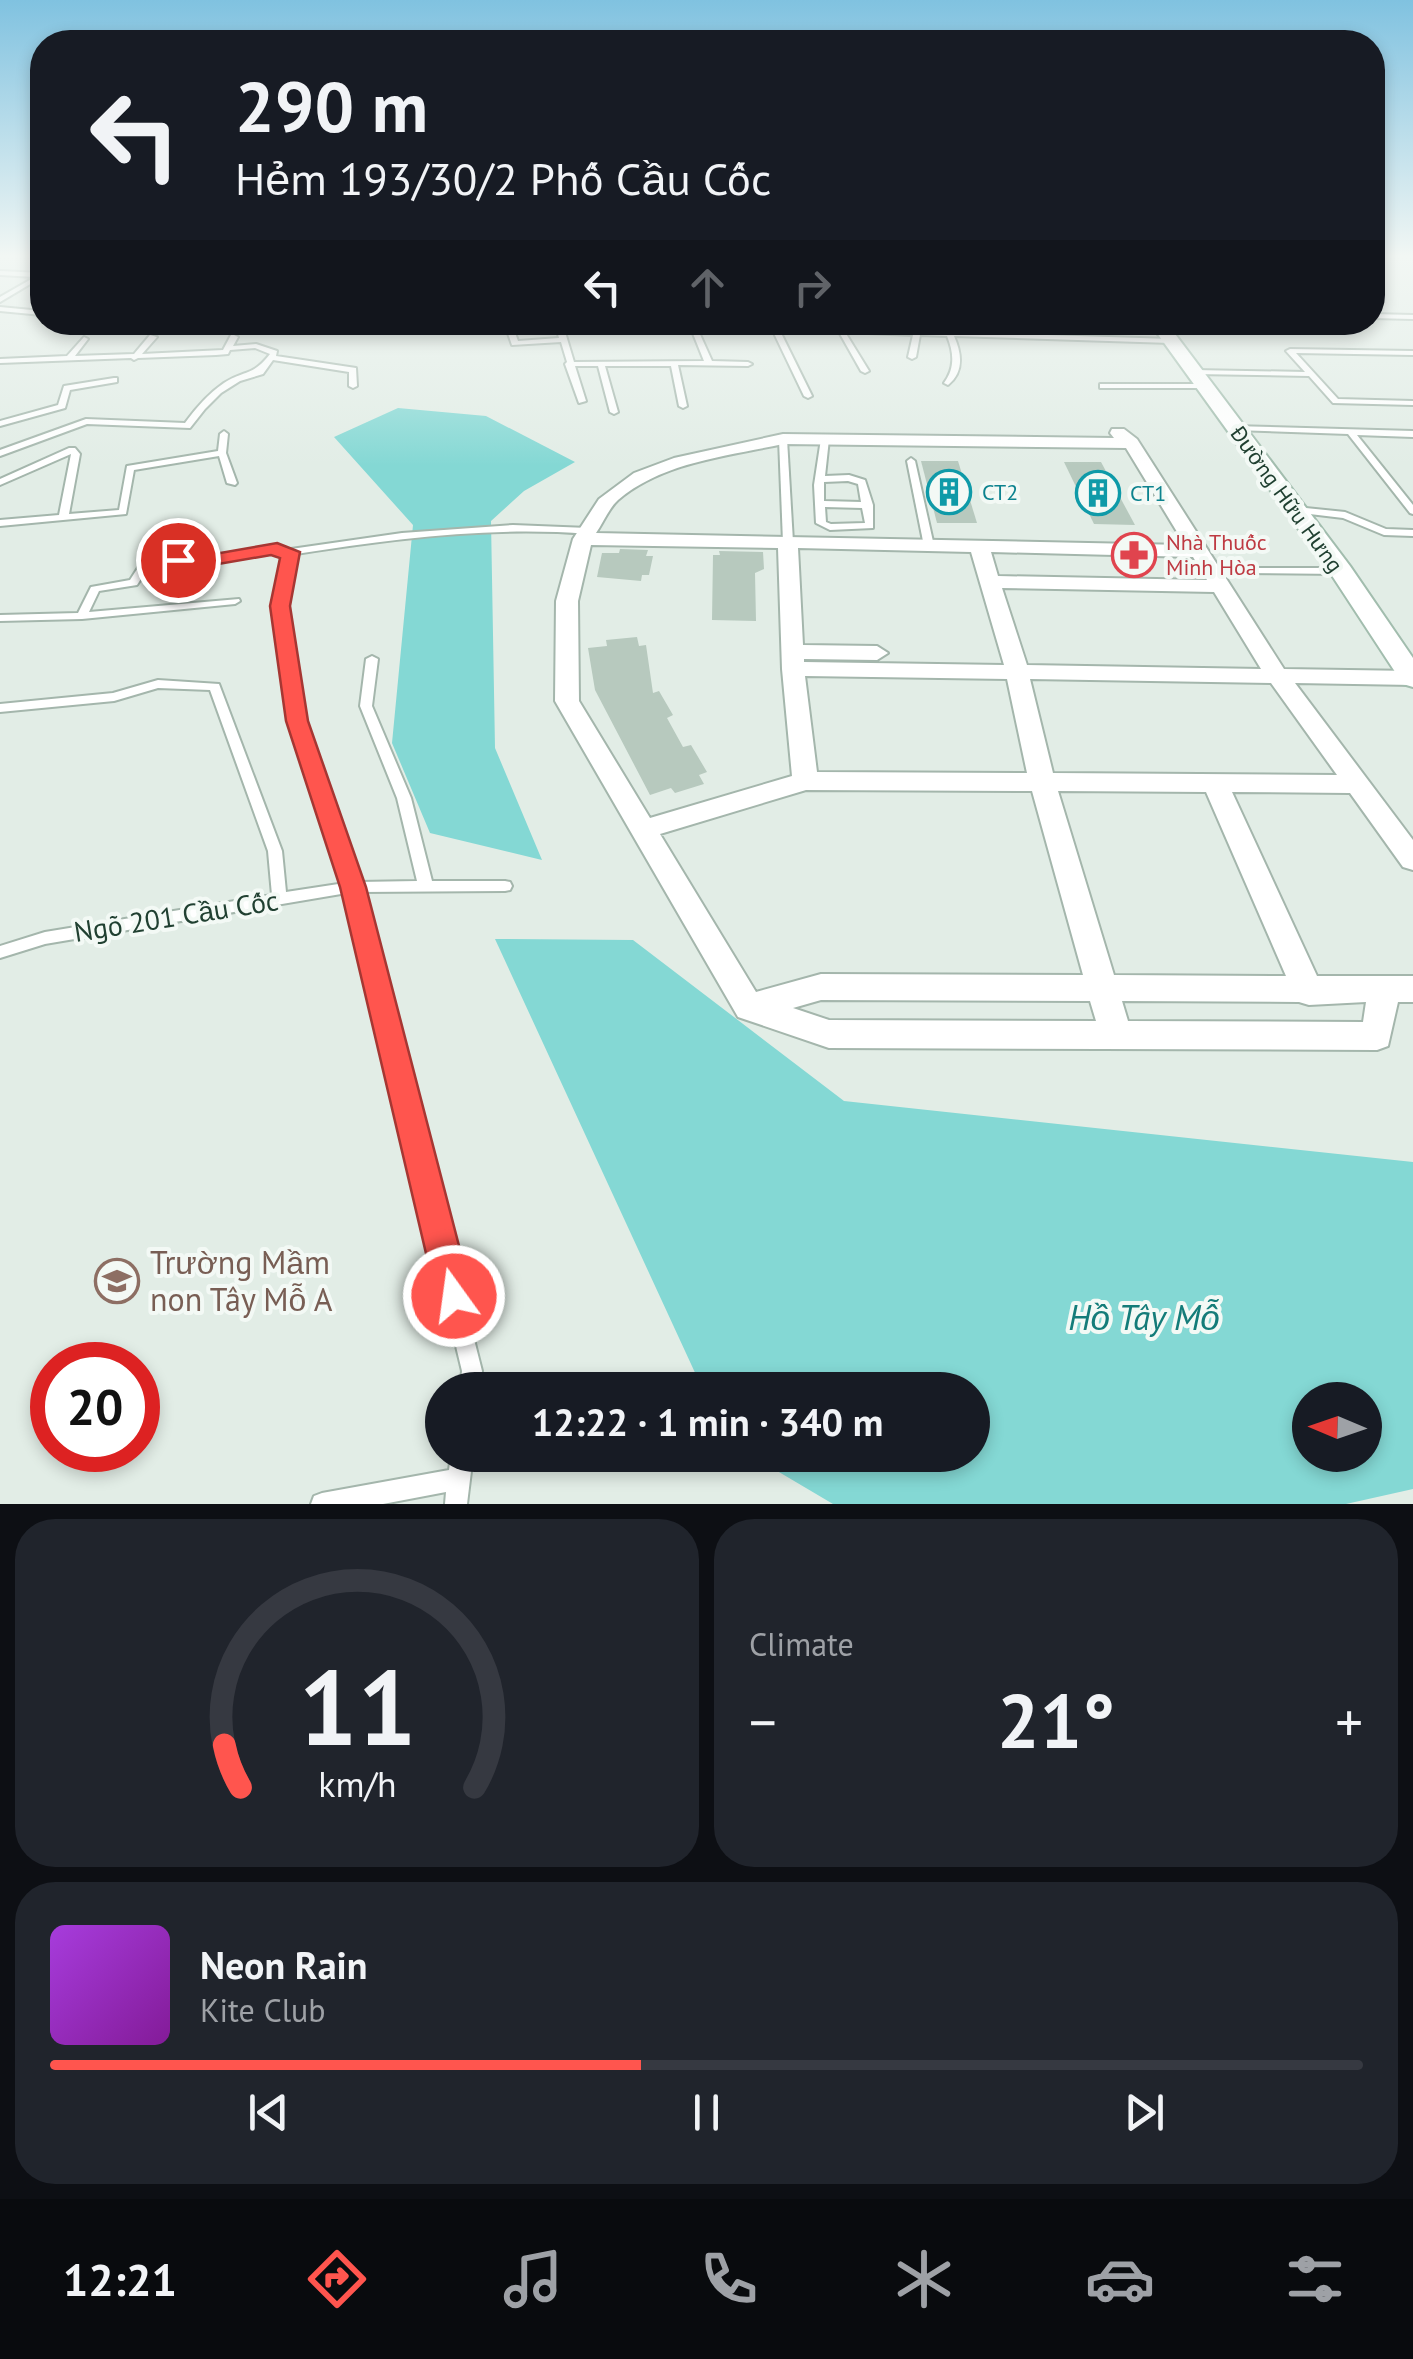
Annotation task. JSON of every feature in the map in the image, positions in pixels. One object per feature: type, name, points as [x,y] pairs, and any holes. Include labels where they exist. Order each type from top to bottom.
[{"type":"main road","name":"Đường Hữu Hưng","points":[[1166,335],[1341,571],[1407,670]]},
{"type":"street","points":[[749,1008],[821,987],[1398,990],[1377,1036],[829,1034],[749,1008],[567,701],[566,602],[585,535],[608,498],[640,477],[680,462],[783,439],[964,440],[1026,435],[1131,442],[1273,669],[1413,860]]},
{"type":"street","points":[[585,535],[1197,550]]},
{"type":"street","points":[[788,542],[792,661],[805,781]]},
{"type":"street","points":[[978,547],[1015,664],[1041,780],[1116,1034]]},
{"type":"street","points":[[989,582],[1220,586]]},
{"type":"street","points":[[792,661],[1407,670]]},
{"type":"street","points":[[642,830],[805,781],[1359,784]]},
{"type":"street","points":[[1214,782],[1308,992]]},
{"type":"lane","points":[[512,335],[515,343],[562,340]]},
{"type":"lane","points":[[561,335],[582,401]]},
{"type":"lane","points":[[697,335],[709,364]]},
{"type":"lane","points":[[779,335],[808,396]]},
{"type":"lane","points":[[843,335],[865,370]]},
{"type":"lane","points":[[912,356],[916,335]]},
{"type":"lane","points":[[948,383],[956,375],[951,335]]},
{"type":"lane","points":[[134,358],[153,336]]},
{"type":"lane","points":[[228,348],[234,337]]},
{"type":"lane","points":[[70,358],[84,340]]},
{"type":"lane","points":[[0,361],[216,354],[228,348],[256,346],[274,353],[260,372],[240,375],[205,400],[187,426],[86,421],[0,453]]},
{"type":"lane","points":[[1413,352],[1290,351],[1336,402],[1413,403]]},
{"type":"lane","points":[[271,357],[354,370],[353,386]]},
{"type":"lane","points":[[568,364],[748,364]]},
{"type":"lane","points":[[601,364],[614,412]]},
{"type":"lane","points":[[674,364],[683,406]]},
{"type":"lane","points":[[1103,386],[1310,374]]},
{"type":"lane","points":[[0,424],[62,406],[67,388],[114,380]]},
{"type":"lane","points":[[1235,428],[1413,434]]},
{"type":"lane","points":[[1352,432],[1413,511]]},
{"type":"lane","points":[[224,434],[222,453],[232,482]]},
{"type":"lane","points":[[783,439],[788,542]]},
{"type":"lane","points":[[820,479],[849,478],[862,482],[870,526],[830,527],[821,523],[820,479],[825,439]]},
{"type":"lane","points":[[0,482],[72,450],[76,454],[63,518]]},
{"type":"lane","points":[[0,523],[123,512],[130,468],[222,453]]},
{"type":"lane","points":[[911,462],[929,546]]},
{"type":"lane","points":[[820,504],[868,505]]},
{"type":"lane","points":[[1296,510],[1345,515],[1384,532],[1413,533]]},
{"type":"lane","points":[[82,616],[95,589],[133,582],[145,566],[178,560],[178,566],[277,548],[279,553],[291,552],[506,526],[585,535]]},
{"type":"lane","points":[[291,552],[280,606],[297,721],[353,887],[472,1372]]},
{"type":"lane","points":[[1243,571],[1341,571]]},
{"type":"lane","points":[[0,618],[82,616],[235,601]]},
{"type":"lane","points":[[372,659],[366,706],[404,798],[426,887]]},
{"type":"lane","points":[[0,708],[114,697],[158,684],[215,687],[275,851],[280,899]]},
{"type":"lane","name":"Ngõ 201 Cầu Cốc","points":[[0,952],[45,938],[353,887],[506,886]]},
{"type":"lane","points":[[456,1504],[460,1472]]},
{"type":"lane","points":[[322,1504],[459,1480]]},
{"type":"water","points":[[398,408],[486,416],[575,462],[524,491],[491,521],[495,748],[542,860],[430,833],[392,743],[413,525],[334,437]]},
{"type":"water","name":"Hồ Tây Mỗ","points":[[495,939],[633,940],[844,1101],[1413,1162],[1413,1489],[1346,1504],[833,1504],[779,1472],[990,1472],[990,1372],[695,1372]]},
{"type":"building","name":"CT2","points":[[921,461],[958,461],[977,523],[937,523]]},
{"type":"building","name":"CT1","points":[[1064,462],[1101,462],[1135,525],[1094,524]]},
{"type":"building","points":[[620,549],[648,550],[646,556],[653,556],[649,575],[642,575],[641,581],[597,577],[602,553],[619,553]]},
{"type":"building","points":[[719,551],[763,552],[764,569],[755,573],[756,621],[712,620],[713,555],[720,555]]},
{"type":"building","points":[[637,637],[639,646],[646,645],[653,693],[659,691],[673,715],[667,718],[683,747],[691,745],[707,772],[699,775],[704,784],[675,793],[671,788],[650,795],[595,690],[588,648],[607,646],[606,640]]},
{"type":"place","name":"CT2","points":[[949,492]]},
{"type":"place","name":"CT1","points":[[1098,493]]},
{"type":"place","name":"Nhà Thuốc Minh Hòa","points":[[1134,555]]},
{"type":"place","name":"Trường Mầm non Tây Mỗ A","points":[[117,1281]]},
{"type":"route","points":[[178,560],[178,566],[277,548],[279,553],[291,552],[280,606],[297,721],[353,887],[454,1296]]}]
